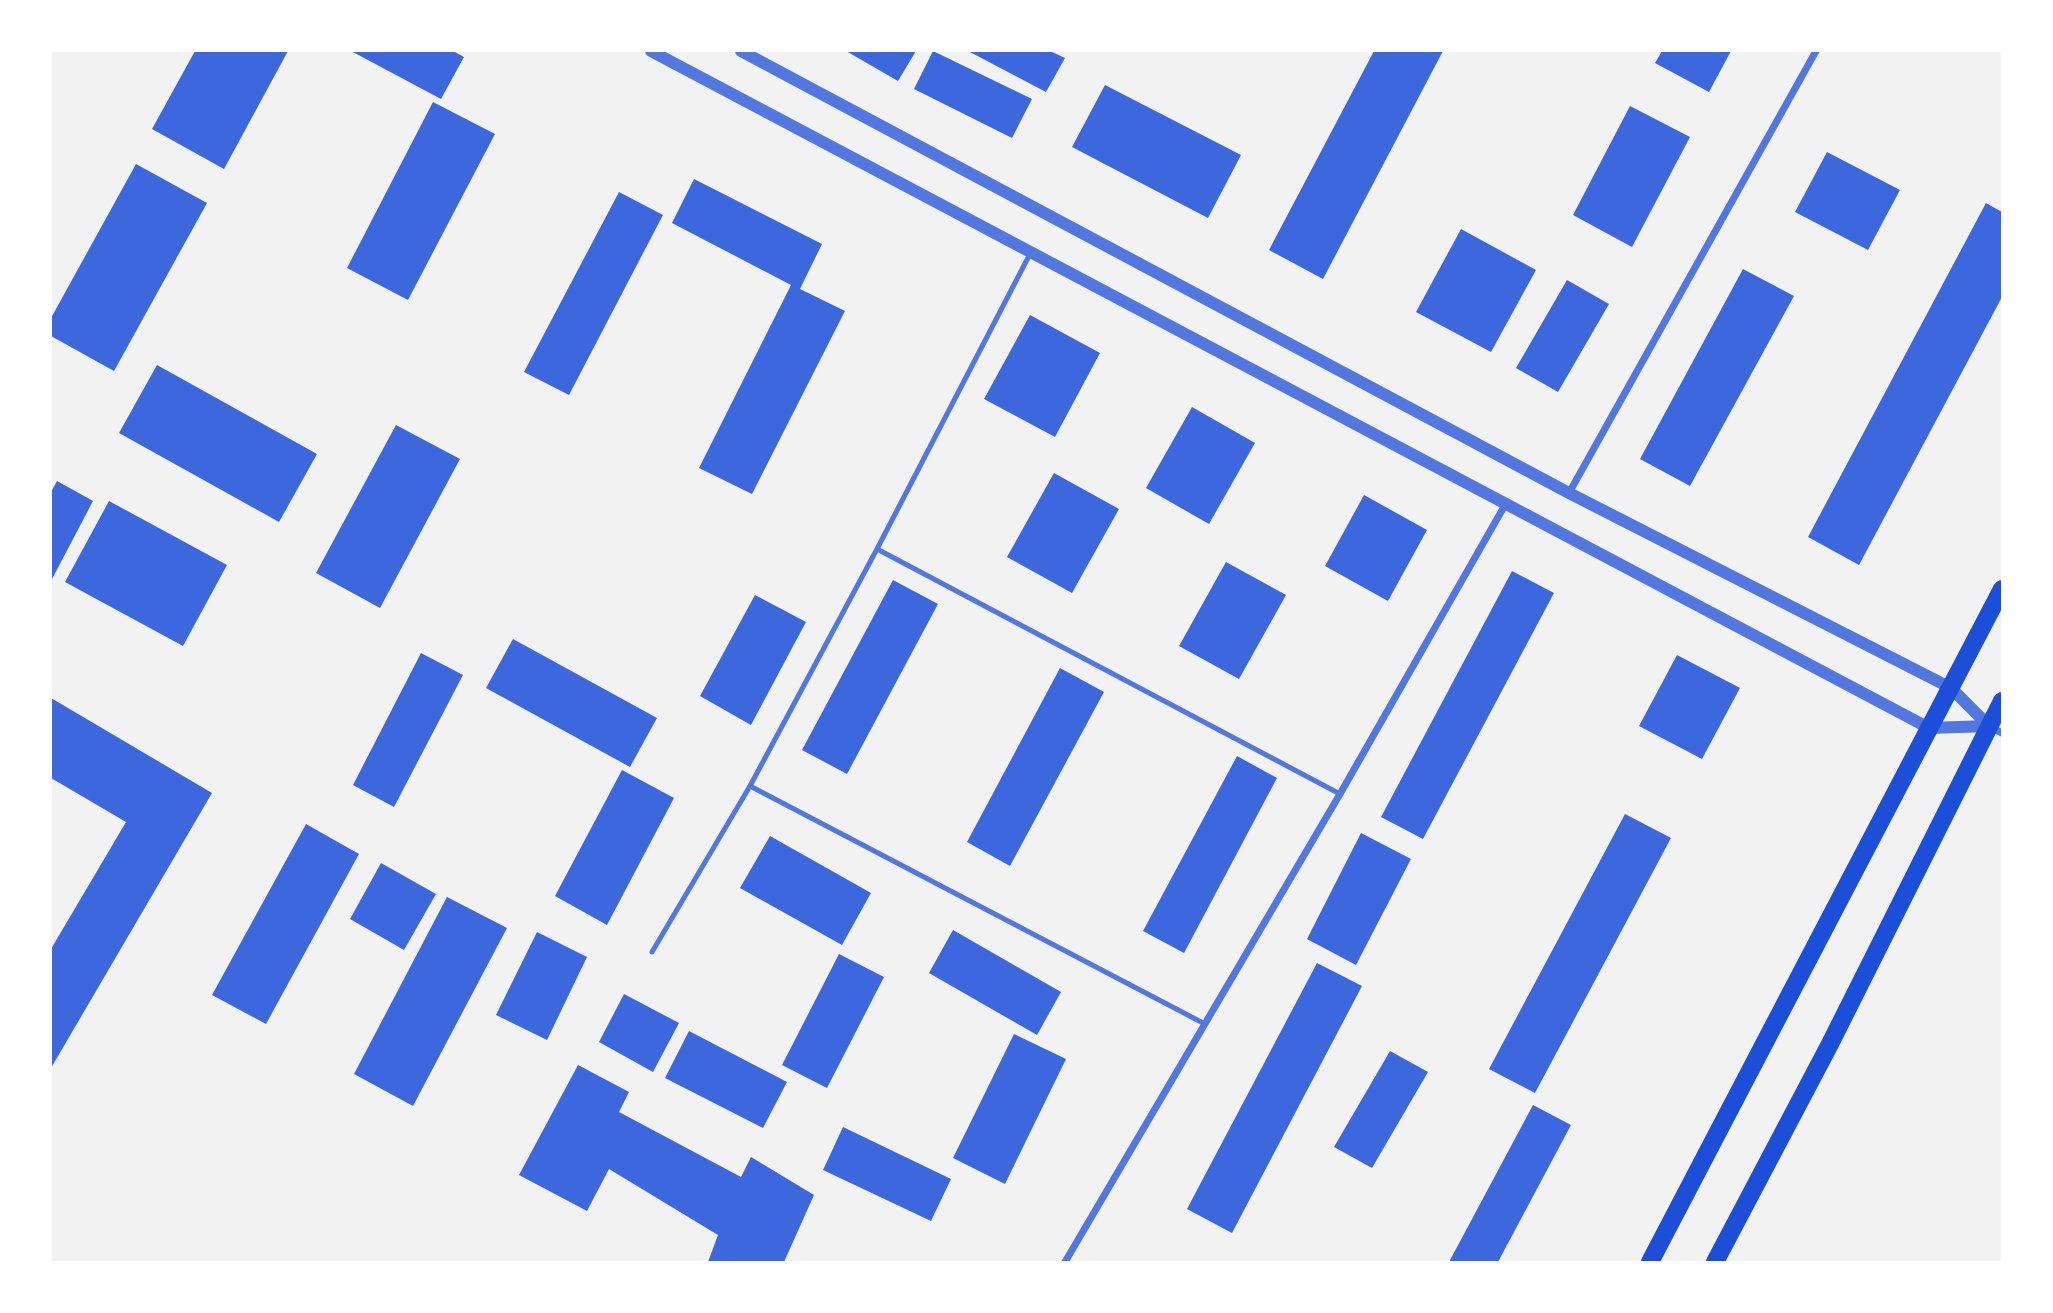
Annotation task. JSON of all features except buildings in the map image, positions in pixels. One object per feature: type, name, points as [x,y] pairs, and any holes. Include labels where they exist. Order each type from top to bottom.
[{"type":"main road","points":[[1650,1262],[2002,589]]},
{"type":"main road","points":[[1715,1262],[1996,730],[2002,701]]},
{"type":"street","points":[[652,51],[1929,728],[1996,730]]},
{"type":"street","points":[[741,51],[1569,493],[1951,688],[1996,730]]},
{"type":"street","points":[[1569,493],[1816,51]]},
{"type":"street","points":[[1065,1262],[1340,794],[1505,505]]},
{"type":"lane","points":[[652,952],[750,786],[1031,252]]},
{"type":"lane","points":[[877,549],[1340,794]]},
{"type":"lane","points":[[750,786],[1205,1024]]}]
